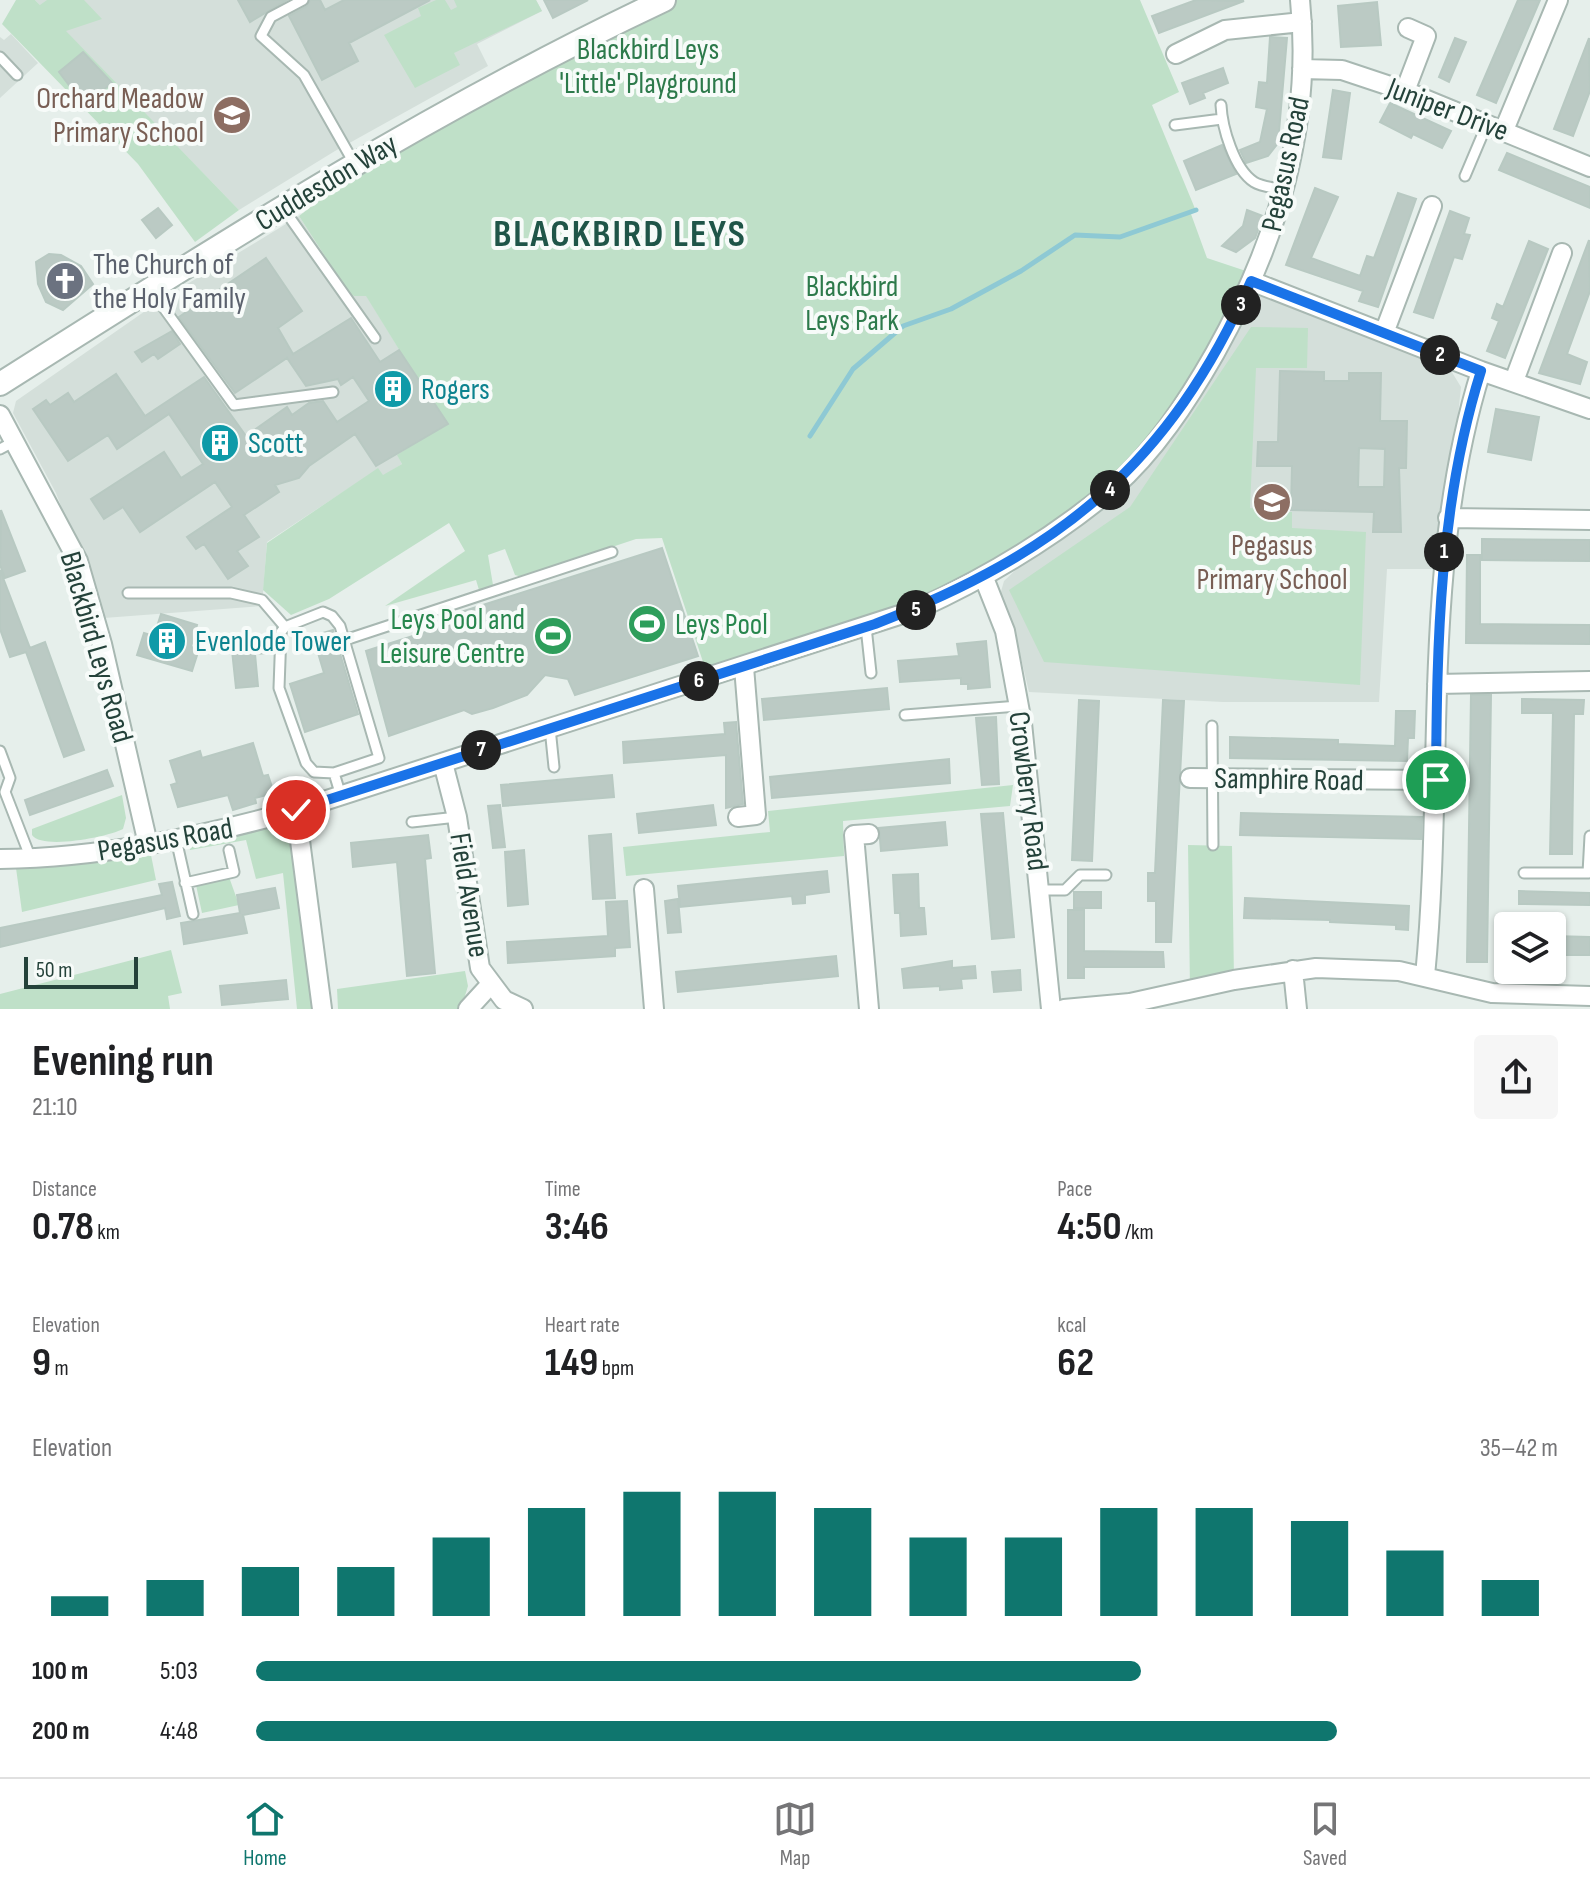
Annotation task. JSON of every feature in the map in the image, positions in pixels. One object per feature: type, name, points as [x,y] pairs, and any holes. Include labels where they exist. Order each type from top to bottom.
[{"type":"street","name":"Cuddesdon Way","points":[[0,384],[354,163],[569,45],[626,8],[664,0]]},
{"type":"street","name":"Pegasus Road","points":[[0,859],[31,859],[148,844],[296,810],[866,627],[918,609],[984,578],[1103,495],[1158,441],[1200,380],[1266,249],[1285,190],[1297,137],[1302,69],[1300,0]]},
{"type":"street","points":[[1496,127],[1558,0]]},
{"type":"street","points":[[1199,65],[1184,50],[1225,30],[1302,22]]},
{"type":"street","points":[[1405,91],[1426,36],[1408,28]]},
{"type":"street","name":"Juniper Drive","points":[[1302,69],[1342,70],[1405,91],[1590,167]]},
{"type":"street","points":[[1384,333],[1432,206]]},
{"type":"street","points":[[1514,381],[1562,253]]},
{"type":"street","points":[[1251,281],[1481,371],[1590,409]]},
{"type":"street","points":[[1425,976],[1434,885],[1442,569],[1467,413],[1481,371]]},
{"type":"street","name":"Blackbird Leys Road","points":[[0,415],[7,445],[78,561],[102,644],[148,844]]},
{"type":"street","points":[[1448,518],[1590,520]]},
{"type":"street","name":"Crowberry Road","points":[[984,578],[1005,631],[1019,706],[1042,890],[1051,1009]]},
{"type":"street","points":[[738,817],[756,815],[744,667]]},
{"type":"street","points":[[1437,684],[1590,681]]},
{"type":"street","name":"Field Avenue","points":[[443,763],[457,817],[474,949],[490,985],[504,1000],[523,1009]]},
{"type":"street","name":"Samphire Road","points":[[1190,778],[1436,780]]},
{"type":"street","points":[[296,810],[322,1009]]},
{"type":"street","points":[[869,834],[854,835],[869,1009]]},
{"type":"street","points":[[644,889],[654,1009]]},
{"type":"street","points":[[1064,1009],[1131,1006],[1293,970],[1348,967],[1425,976],[1492,1001],[1590,996]]},
{"type":"street","points":[[1293,970],[1297,1009]]},
{"type":"street","points":[[468,1009],[490,985]]},
{"type":"lane","points":[[303,0],[271,17],[261,36],[304,75],[354,163]]},
{"type":"lane","points":[[0,57],[17,75]]},
{"type":"lane","points":[[1221,105],[1222,119],[1242,169],[1255,183],[1285,190]]},
{"type":"lane","points":[[1175,125],[1222,119]]},
{"type":"lane","points":[[1465,176],[1496,127]]},
{"type":"lane","points":[[283,208],[375,338]]},
{"type":"lane","points":[[150,289],[234,405],[333,392]]},
{"type":"lane","points":[[345,640],[612,552]]},
{"type":"lane","points":[[128,593],[231,593],[262,600],[285,627]]},
{"type":"lane","points":[[323,612],[340,626],[379,758],[334,773],[314,772],[306,763],[279,688],[280,640],[285,627],[323,612]]},
{"type":"lane","points":[[866,627],[871,673]]},
{"type":"lane","points":[[905,715],[1019,706]]},
{"type":"lane","points":[[1212,726],[1213,845]]},
{"type":"lane","points":[[550,728],[554,767]]},
{"type":"lane","points":[[0,751],[10,778],[5,792],[31,859]]},
{"type":"lane","points":[[334,773],[341,796]]},
{"type":"lane","points":[[412,822],[457,817]]},
{"type":"lane","points":[[1524,873],[1588,873],[1590,836]]},
{"type":"lane","points":[[176,839],[193,914]]},
{"type":"lane","points":[[185,883],[234,872],[229,850]]},
{"type":"lane","points":[[1042,890],[1065,890],[1080,875],[1106,875]]},
{"type":"shaded area","points":[[35,0],[536,0],[542,11],[477,44],[488,66],[335,151],[239,210]]},
{"type":"shaded area","points":[[11,34],[38,63],[0,98],[0,37],[4,40]]},
{"type":"shaded area","points":[[299,216],[348,292],[366,295],[445,424],[398,456],[402,464],[383,476],[378,469],[267,542],[262,606],[104,618],[56,493],[13,413],[16,401],[161,300]]},
{"type":"shaded area","name":"Pegasus Primary School","points":[[1251,281],[1384,333],[1450,369],[1461,387],[1442,569],[1387,569],[1379,702],[1223,702],[1029,692],[1013,624],[1000,595],[1004,581],[1057,531]]},
{"type":"green space","points":[[16,0],[35,0],[40,5],[47,0],[84,0],[102,19],[66,31],[239,210],[195,242],[138,164],[2,24]]},
{"type":"green space","points":[[436,0],[445,0],[451,10],[457,7],[454,0],[536,0],[542,11],[454,53],[460,65],[415,88],[384,35],[421,16],[418,8]]},
{"type":"green space","name":"Blackbird Leys Park","points":[[664,0],[1140,0],[1179,92],[1152,105],[1196,211],[1191,214],[1207,258],[1246,271],[1200,380],[1114,486],[984,578],[744,667],[705,668],[662,538],[636,539],[522,577],[515,575],[505,549],[488,555],[493,585],[479,590],[476,580],[385,606],[465,551],[449,523],[329,599],[291,615],[263,590],[267,543],[378,468],[383,475],[402,464],[397,455],[445,424],[366,296],[354,296],[348,292],[299,216],[360,169]]},
{"type":"green space","points":[[1251,327],[1308,328],[1307,368],[1256,368],[1250,508],[1292,512],[1292,528],[1366,532],[1360,685],[1044,662],[1009,590],[1130,507]]},
{"type":"green space","points":[[1013,785],[1010,806],[843,821],[844,856],[626,876],[623,847],[770,832],[768,811]]},
{"type":"green space","points":[[122,795],[126,818],[123,829],[61,842],[48,842],[32,835],[32,829]]},
{"type":"green space","points":[[277,823],[293,832],[314,1009],[297,1009],[283,873],[256,879],[246,840],[190,850],[189,843]]},
{"type":"green space","points":[[1188,845],[1232,846],[1234,980],[1190,990]]},
{"type":"green space","points":[[151,855],[156,880],[22,912],[16,868]]},
{"type":"green space","points":[[229,877],[239,905],[202,913],[196,885]]},
{"type":"green space","points":[[171,950],[182,993],[168,996],[170,1009],[0,1009],[0,994]]},
{"type":"green space","points":[[465,971],[468,986],[461,1009],[338,1009],[337,989]]},
{"type":"building","name":"Orchard Meadow Primary School","points":[[238,0],[287,0],[250,22]]},
{"type":"building","points":[[310,0],[320,0],[325,10],[344,0],[430,0],[349,43],[358,61],[322,80],[289,16],[307,6]]},
{"type":"building","points":[[544,0],[588,0],[553,18]]},
{"type":"building","points":[[1196,0],[1244,1],[1159,33],[1152,16]]},
{"type":"building","points":[[1518,0],[1540,0],[1496,103],[1477,95]]},
{"type":"building","points":[[1377,2],[1381,45],[1341,47],[1338,6]]},
{"type":"building","points":[[1270,37],[1287,38],[1278,143],[1268,156],[1246,163],[1240,150],[1260,142],[1267,109],[1256,107],[1259,82],[1267,83]]},
{"type":"building","points":[[1455,38],[1466,42],[1449,82],[1439,77]]},
{"type":"building","points":[[1589,38],[1590,91],[1573,136],[1554,129]]},
{"type":"building","points":[[83,52],[112,83],[84,105],[59,72]]},
{"type":"building","points":[[1223,68],[1228,83],[1203,93],[1205,98],[1190,104],[1182,83]]},
{"type":"building","points":[[1333,90],[1350,93],[1341,159],[1323,157]]},
{"type":"building","points":[[1390,103],[1451,131],[1442,148],[1413,134],[1411,138],[1380,122]]},
{"type":"building","points":[[1222,145],[1236,174],[1196,190],[1184,161]]},
{"type":"building","points":[[1507,153],[1590,187],[1590,208],[1499,170]]},
{"type":"building","points":[[1315,188],[1338,197],[1311,258],[1360,276],[1367,256],[1374,258],[1398,193],[1416,199],[1378,307],[1359,301],[1363,291],[1286,265]]},
{"type":"building","points":[[158,208],[172,225],[156,238],[142,220]]},
{"type":"building","points":[[1247,210],[1263,216],[1255,238],[1236,252],[1222,246],[1243,226]]},
{"type":"building","points":[[1450,211],[1469,218],[1464,234],[1470,235],[1462,259],[1454,257],[1433,318],[1414,312]]},
{"type":"building","points":[[1589,240],[1590,291],[1567,354],[1587,362],[1580,384],[1539,373]]},
{"type":"building","points":[[1529,241],[1548,249],[1505,358],[1487,351],[1499,321],[1492,318],[1497,304],[1503,307]]},
{"type":"building","name":"The Church of the Holy Family","points":[[49,254],[61,255],[81,266],[93,284],[63,310],[46,302],[38,284],[36,262]]},
{"type":"building","points":[[266,258],[302,311],[278,328],[293,354],[351,318],[380,362],[399,350],[448,424],[376,466],[355,434],[309,466],[299,478],[275,485],[279,492],[244,515],[259,537],[237,551],[248,566],[228,579],[204,544],[196,549],[187,537],[232,507],[215,482],[140,532],[123,507],[104,519],[91,499],[164,452],[181,478],[203,464],[169,414],[117,449],[108,435],[68,461],[33,409],[46,400],[50,405],[68,393],[74,402],[116,374],[145,416],[204,377],[246,436],[287,407],[292,415],[309,403],[323,401],[337,422],[369,401],[353,377],[341,385],[338,379],[306,386],[287,358],[235,393],[179,317]]},
{"type":"building","points":[[172,331],[180,344],[158,359],[154,354],[142,362],[135,352]]},
{"type":"building","points":[[1280,371],[1324,372],[1324,381],[1349,381],[1349,373],[1381,373],[1380,421],[1407,421],[1406,468],[1399,468],[1401,532],[1373,532],[1374,512],[1291,510],[1292,466],[1257,466],[1258,442],[1278,442]],"holes":[[[1359,448],[1385,449],[1384,487],[1358,487]]]},
{"type":"building","points":[[1496,409],[1539,417],[1531,460],[1488,452]]},
{"type":"building","points":[[1,510],[25,571],[5,578],[0,565]]},
{"type":"building","points":[[1482,539],[1590,540],[1590,561],[1482,560]]},
{"type":"building","name":"Leys Pool and Leisure Centre","points":[[662,548],[698,656],[575,695],[568,679],[545,675],[527,695],[472,714],[464,710],[389,736],[366,651],[463,620],[461,612]]},
{"type":"building","points":[[1467,555],[1480,555],[1480,624],[1590,625],[1590,644],[1466,643]]},
{"type":"building","points":[[0,570],[30,648],[45,642],[84,750],[64,757],[26,652],[10,657],[0,629]]},
{"type":"building","name":"Evenlode Tower","points":[[161,614],[197,625],[191,647],[199,649],[192,671],[137,655],[144,633],[154,636]]},
{"type":"building","points":[[333,630],[358,714],[305,732],[290,684],[324,673],[313,636]]},
{"type":"building","points":[[264,638],[266,653],[255,654],[258,686],[236,688],[231,641]]},
{"type":"building","points":[[986,641],[990,687],[968,689],[968,684],[961,684],[961,678],[900,682],[898,661],[959,656],[957,644]]},
{"type":"building","points":[[887,688],[889,709],[764,720],[762,699]]},
{"type":"building","points":[[1471,695],[1491,695],[1487,962],[1467,962]]},
{"type":"building","points":[[1522,699],[1584,700],[1583,714],[1574,714],[1572,854],[1550,854],[1553,713],[1522,713]]},
{"type":"building","points":[[1079,700],[1099,701],[1092,861],[1072,860]]},
{"type":"building","points":[[1163,700],[1184,701],[1171,942],[1156,942],[1156,901],[1148,901],[1148,873],[1155,873]]},
{"type":"building","points":[[1396,711],[1415,711],[1414,738],[1408,738],[1407,761],[1230,758],[1230,737],[1338,740],[1338,744],[1395,746]]},
{"type":"building","points":[[996,717],[999,784],[982,785],[976,718]]},
{"type":"building","points":[[736,722],[743,804],[726,808],[726,755],[624,763],[623,742],[725,734],[724,723]]},
{"type":"building","points":[[253,743],[263,776],[268,775],[274,793],[255,798],[256,803],[233,810],[228,795],[178,807],[171,785],[177,783],[170,761],[200,751],[202,758]]},
{"type":"building","points":[[949,759],[950,783],[772,798],[770,777]]},
{"type":"building","points":[[107,770],[113,786],[30,815],[25,800]]},
{"type":"building","points":[[612,775],[614,797],[503,806],[501,785]]},
{"type":"building","points":[[500,805],[505,847],[493,848],[488,806]]},
{"type":"building","points":[[713,805],[716,825],[639,833],[637,814]]},
{"type":"building","points":[[1003,813],[1014,937],[992,939],[981,814]]},
{"type":"building","points":[[1241,813],[1422,817],[1421,839],[1240,835]]},
{"type":"building","points":[[945,822],[947,845],[881,851],[879,828]]},
{"type":"building","points":[[611,834],[615,898],[593,899],[589,836]]},
{"type":"building","points":[[428,835],[431,858],[425,859],[435,973],[407,976],[397,862],[353,867],[351,843]]},
{"type":"building","points":[[524,850],[528,904],[508,906],[505,852]]},
{"type":"building","points":[[827,871],[829,892],[805,895],[805,903],[793,904],[792,896],[680,907],[678,886]]},
{"type":"building","points":[[918,874],[919,908],[924,908],[926,934],[901,936],[900,913],[895,913],[893,875]]},
{"type":"building","points":[[172,882],[180,916],[167,919],[165,908],[0,947],[0,928],[162,895],[159,884]]},
{"type":"building","points":[[275,888],[279,908],[243,915],[247,933],[184,944],[181,923],[240,913],[237,895]]},
{"type":"building","points":[[1519,891],[1590,893],[1590,905],[1519,904]]},
{"type":"building","points":[[1074,892],[1101,892],[1101,908],[1074,908]]},
{"type":"building","points":[[1245,898],[1409,906],[1408,930],[1396,929],[1396,925],[1330,920],[1244,918]]},
{"type":"building","points":[[678,899],[681,932],[668,933],[665,901]]},
{"type":"building","points":[[627,901],[630,947],[615,948],[615,956],[508,963],[507,942],[608,936],[606,902]]},
{"type":"building","points":[[1068,910],[1084,910],[1084,951],[1163,952],[1164,967],[1084,967],[1084,978],[1068,978]]},
{"type":"building","points":[[1566,936],[1590,937],[1590,955],[1566,955]]},
{"type":"building","points":[[836,956],[838,976],[678,992],[676,972]]},
{"type":"building","points":[[952,961],[952,968],[975,966],[976,978],[961,979],[962,988],[904,988],[902,969]]},
{"type":"building","points":[[1020,970],[1021,990],[994,992],[992,972]]},
{"type":"building","points":[[286,980],[288,999],[222,1005],[220,986]]},
{"type":"waterway","points":[[810,436],[853,369],[903,326],[951,309],[1021,271],[1075,235],[1120,237],[1196,210]]},
{"type":"place","name":"Orchard Meadow Primary School","points":[[232,115]]},
{"type":"place","name":"The Church of the Holy Family","points":[[65,281]]},
{"type":"place","name":"Rogers","points":[[393,389]]},
{"type":"place","name":"Scott","points":[[220,443]]},
{"type":"place","name":"Pegasus Primary School","points":[[1272,502]]},
{"type":"place","name":"Leys Pool","points":[[647,624]]},
{"type":"place","name":"Leys Pool and Leisure Centre","points":[[553,636]]},
{"type":"place","name":"Evenlode Tower","points":[[167,641]]},
{"type":"district","name":"BLACKBIRD LEYS","points":[[620,233]]},
{"type":"route","points":[[296,810],[875,624],[918,609],[984,578],[1057,531],[1114,486],[1158,441],[1200,380],[1251,281],[1481,371],[1467,413],[1442,569],[1436,780]]},
{"type":"park label","name":"Blackbird Leys 'Little' Playground","points":[[648,66]]}]
